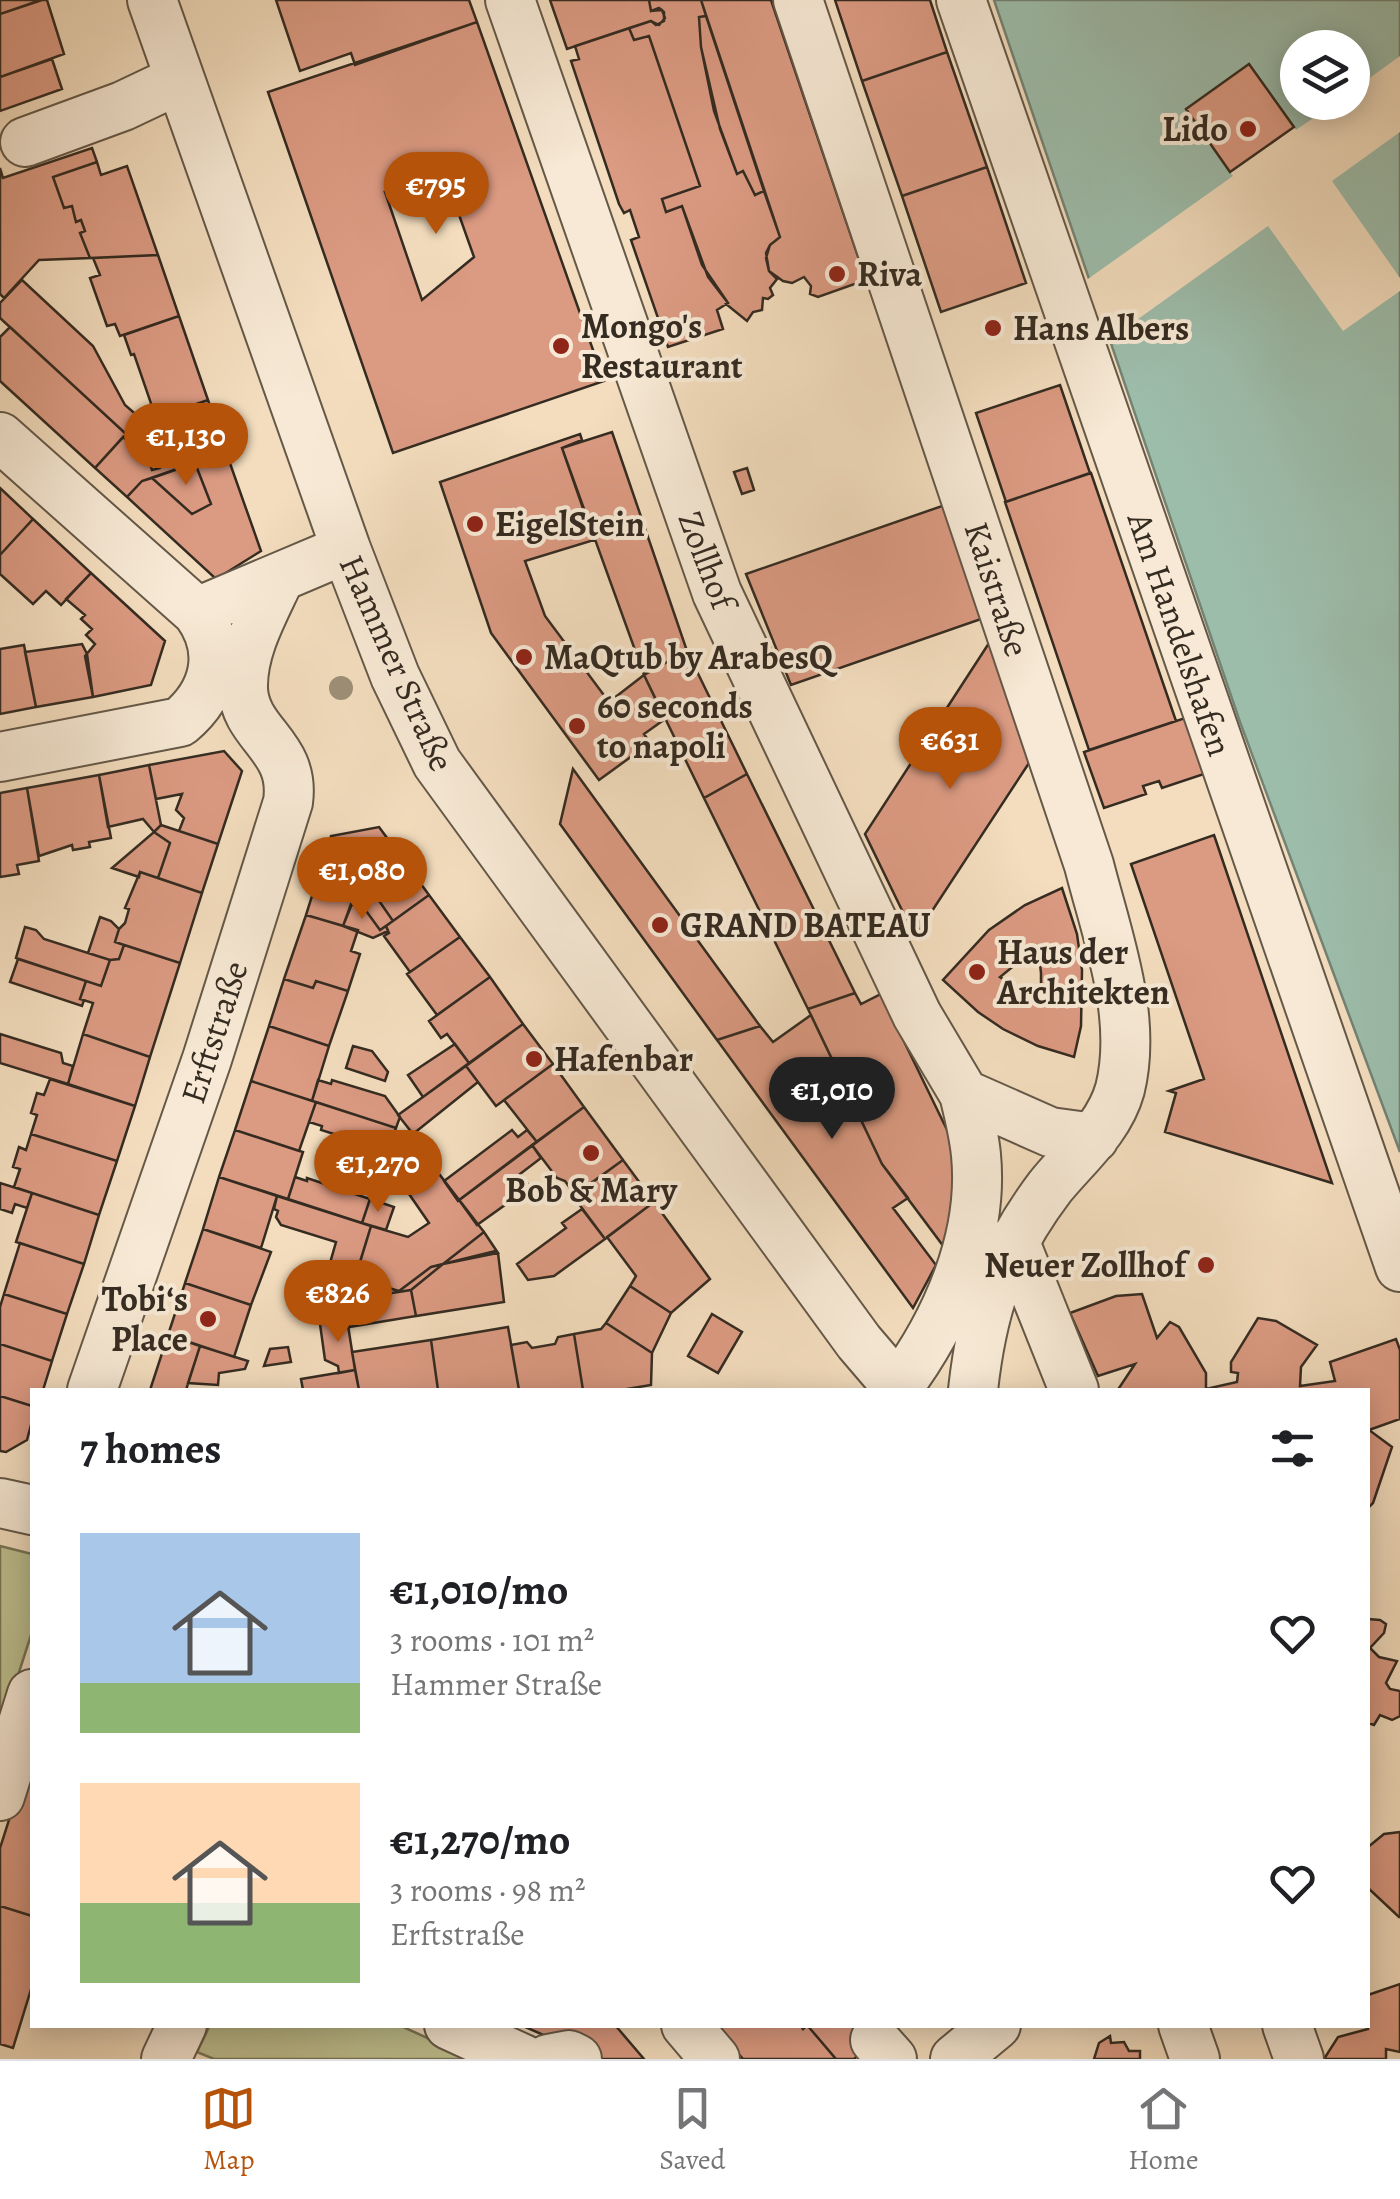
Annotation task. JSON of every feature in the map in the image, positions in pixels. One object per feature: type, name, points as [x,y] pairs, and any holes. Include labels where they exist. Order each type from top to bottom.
[{"type":"street","name":"Hammer Straße","points":[[152,0],[346,549],[417,725],[456,792],[895,1388]]},
{"type":"street","name":"Zollhof","points":[[510,0],[717,593],[918,1015],[964,1094],[976,1156],[972,1224],[938,1324],[897,1388]]},
{"type":"street","name":"Kaistraße","points":[[798,0],[1089,865],[1118,981],[1126,1046],[1119,1092],[1094,1138],[1053,1184],[1000,1266],[986,1308],[973,1388]]},
{"type":"street","name":"Am Handelshafen","points":[[961,0],[1400,1267]]},
{"type":"street","points":[[26,152],[100,140],[123,106],[180,78]]},
{"type":"street","points":[[0,437],[197,612],[210,630],[212,673],[195,709],[180,722],[0,757]]},
{"type":"street","points":[[197,612],[346,549]]},
{"type":"street","name":"Erftstraße","points":[[93,1388],[207,1059],[288,802],[288,768],[250,712],[243,688],[246,658],[280,577]]},
{"type":"street","points":[[964,1094],[1050,1132],[1094,1138]]},
{"type":"street","points":[[1014,1240],[1073,1388]]},
{"type":"street","points":[[0,1503],[30,1510]]},
{"type":"street","points":[[0,1796],[30,1700]]},
{"type":"street","points":[[166,2059],[181,2028]]},
{"type":"street","points":[[455,2028],[523,2059]]},
{"type":"street","points":[[689,2028],[715,2059]]},
{"type":"street","points":[[954,2059],[992,2028]]},
{"type":"street","points":[[998,2028],[1020,2059]]},
{"type":"street","points":[[1184,2028],[1196,2059]]},
{"type":"street","points":[[1288,2028],[1299,2059]]},
{"type":"street","points":[[548,2059],[569,2055],[577,2059]]},
{"type":"shaded area","points":[[994,0],[1400,0],[1400,1152],[1240,722]]},
{"type":"shaded area","points":[[0,1546],[30,1554],[30,1638],[0,1731]]},
{"type":"shaded area","points":[[209,2028],[406,2028],[473,2059],[214,2059],[197,2052]]},
{"type":"pier","points":[[1400,56],[1400,132],[1332,181],[1400,278],[1400,291],[1343,331],[1268,226],[1106,342],[1085,281],[1233,176],[1186,109],[1249,64],[1280,108],[1280,120],[1289,120],[1296,130],[1310,120],[1370,120],[1370,78]]},
{"type":"building","points":[[0,0],[37,0],[38,1],[0,14]]},
{"type":"building","points":[[47,0],[64,54],[0,77],[0,14]]},
{"type":"building","points":[[276,0],[469,0],[477,22],[355,65],[351,53],[300,71]]},
{"type":"building","points":[[550,0],[649,0],[651,11],[662,10],[665,18],[659,25],[651,21],[567,49]]},
{"type":"building","points":[[649,0],[701,0],[706,16],[699,17],[701,47],[720,129],[737,174],[743,171],[755,195],[764,191],[780,237],[770,245],[766,258],[769,271],[777,279],[770,288],[773,295],[763,298],[762,310],[753,312],[747,321],[726,304],[708,277],[682,206],[666,212],[662,199],[700,186],[649,36],[634,40],[629,28],[664,21],[664,12],[659,8],[651,11]]},
{"type":"building","points":[[701,0],[771,0],[866,280],[818,297],[810,294],[811,286],[804,277],[792,283],[769,271],[766,253],[780,237]]},
{"type":"building","points":[[835,0],[930,0],[947,52],[862,81]]},
{"type":"building","points":[[706,16],[764,191],[755,195],[743,171],[737,174],[714,111],[701,47],[699,17]]},
{"type":"building","points":[[477,22],[604,381],[393,453],[268,92]],"holes":[[[385,192],[452,195],[474,257],[422,300]]]},
{"type":"building","points":[[629,28],[634,40],[649,36],[700,186],[662,199],[666,212],[682,206],[702,265],[728,303],[717,310],[723,329],[668,347],[631,240],[639,237],[630,210],[624,213],[619,204],[571,61],[579,59],[575,46]]},
{"type":"building","points":[[947,52],[987,167],[902,196],[862,81]]},
{"type":"building","points":[[52,59],[62,89],[0,111],[0,77]]},
{"type":"building","points":[[1249,64],[1280,107],[1280,120],[1289,120],[1294,127],[1230,172],[1186,109]]},
{"type":"building","points":[[92,148],[97,162],[53,177],[64,208],[72,206],[76,222],[81,220],[85,231],[80,233],[90,258],[39,260],[4,298],[0,294],[0,168],[3,178]]},
{"type":"building","points":[[97,162],[101,175],[127,166],[158,255],[90,258],[80,233],[85,231],[81,220],[76,222],[72,206],[64,208],[53,177]]},
{"type":"building","points":[[987,167],[1026,283],[941,312],[902,196]]},
{"type":"building","points":[[158,255],[179,316],[120,336],[115,324],[107,326],[90,278],[100,275],[93,258]]},
{"type":"building","points":[[22,280],[93,346],[125,405],[140,418],[126,434],[0,318],[0,303]]},
{"type":"building","points":[[179,316],[208,400],[156,418],[124,335]]},
{"type":"building","points":[[10,327],[126,434],[95,468],[0,381],[0,337]]},
{"type":"building","points":[[1060,385],[1090,473],[1006,502],[976,413]]},
{"type":"building","points":[[208,400],[226,452],[142,481],[127,497],[95,468],[123,437],[148,459],[152,470],[160,468],[164,458],[152,419]]},
{"type":"building","points":[[612,432],[687,651],[644,675],[562,448]]},
{"type":"building","points":[[580,434],[582,440],[562,448],[594,540],[525,561],[545,616],[609,702],[644,675],[665,719],[644,734],[650,743],[599,780],[491,633],[440,482]]},
{"type":"building","points":[[226,452],[261,551],[216,579],[127,497],[142,481],[152,478],[192,514],[211,504],[195,463]]},
{"type":"building","points":[[195,463],[211,504],[192,514],[152,478]]},
{"type":"building","points":[[747,468],[754,490],[742,494],[734,472]]},
{"type":"building","points":[[1091,473],[1176,721],[1089,750],[1005,502]]},
{"type":"building","points":[[0,488],[33,519],[0,555]]},
{"type":"building","points":[[945,505],[984,618],[791,685],[746,574]]},
{"type":"building","points":[[33,519],[91,573],[61,605],[46,591],[33,604],[0,574],[0,555]]},
{"type":"building","points":[[91,573],[165,641],[151,685],[93,697],[85,656],[95,644],[86,635],[92,629],[81,619],[85,615],[66,599]]},
{"type":"building","points":[[991,640],[1029,763],[915,937],[865,834]]},
{"type":"building","points":[[82,644],[93,697],[36,707],[25,652]]},
{"type":"building","points":[[24,645],[36,707],[0,714],[0,649]]},
{"type":"building","points":[[687,651],[747,774],[704,798],[644,675]]},
{"type":"building","points":[[1188,717],[1207,773],[1162,788],[1159,781],[1143,786],[1146,794],[1104,808],[1084,752]]},
{"type":"building","points":[[224,751],[242,771],[218,844],[179,831],[184,818],[176,810],[182,794],[156,799],[149,765]]},
{"type":"building","points":[[149,765],[161,825],[154,832],[143,819],[108,827],[99,775]]},
{"type":"building","name":"GRAND BATEAU","points":[[573,769],[760,1026],[717,1040],[560,824]]},
{"type":"building","name":"GRAND BATEAU","points":[[747,774],[855,993],[808,1009],[704,798]]},
{"type":"building","points":[[99,775],[111,838],[89,842],[90,847],[73,850],[72,845],[39,856],[27,788]]},
{"type":"building","points":[[27,788],[39,861],[17,865],[19,874],[0,877],[0,793]]},
{"type":"building","points":[[161,825],[218,844],[202,893],[158,878],[170,843],[154,832]]},
{"type":"building","points":[[379,827],[429,895],[393,921],[373,892],[356,894],[343,926],[306,915],[331,836]]},
{"type":"building","points":[[154,832],[170,843],[158,878],[140,872],[139,877],[112,868]]},
{"type":"building","points":[[1214,835],[1332,1183],[1165,1132],[1176,1093],[1169,1091],[1204,1079],[1131,864]]},
{"type":"building","points":[[140,872],[202,893],[180,963],[115,942],[125,923],[129,909],[125,908]]},
{"type":"building","name":"Haus der Architekten","points":[[1062,888],[1077,934],[1082,970],[1081,1026],[1074,1057],[1003,1029],[943,980],[989,930],[1025,905]],"holes":[[[1038,946],[1041,1003],[1000,977]]]},
{"type":"building","points":[[373,892],[393,921],[380,930],[364,908],[354,904],[356,894]]},
{"type":"building","points":[[429,895],[460,937],[410,972],[384,936],[389,933],[386,926]]},
{"type":"building","points":[[351,904],[364,908],[380,930],[386,926],[388,931],[373,938],[343,926]]},
{"type":"building","points":[[306,915],[358,930],[351,951],[360,954],[348,991],[316,981],[313,988],[284,979]]},
{"type":"building","points":[[100,917],[119,929],[115,942],[124,945],[119,959],[88,953]]},
{"type":"building","points":[[25,927],[36,930],[44,939],[110,960],[101,986],[16,958]]},
{"type":"building","points":[[460,937],[490,977],[437,1015],[407,974]]},
{"type":"building","points":[[124,945],[180,963],[150,1057],[83,1034],[93,1003],[80,999],[86,981],[101,986],[110,960],[119,959]]},
{"type":"building","points":[[18,959],[86,981],[80,999],[84,1000],[82,1006],[10,982]]},
{"type":"building","points":[[490,977],[523,1024],[469,1063],[447,1034],[441,1038],[429,1021]]},
{"type":"building","points":[[284,979],[313,988],[316,981],[348,991],[329,1046],[269,1026]]},
{"type":"building","name":"GRAND BATEAU","points":[[855,993],[861,1004],[881,994],[951,1138],[957,1192],[944,1247],[882,1164],[808,1009]]},
{"type":"building","points":[[811,1015],[882,1164],[908,1198],[893,1208],[936,1265],[913,1308],[717,1040],[760,1026],[773,1042]]},
{"type":"building","points":[[523,1024],[553,1064],[496,1106],[466,1066]]},
{"type":"building","points":[[269,1026],[329,1046],[312,1101],[251,1081]]},
{"type":"building","points":[[0,1034],[61,1053],[63,1063],[73,1066],[68,1084],[0,1063]]},
{"type":"building","points":[[83,1034],[150,1057],[135,1106],[68,1084]]},
{"type":"building","points":[[455,1044],[469,1063],[423,1097],[408,1075]]},
{"type":"building","points":[[353,1046],[372,1051],[388,1072],[385,1081],[346,1068]]},
{"type":"building","points":[[553,1064],[584,1107],[537,1142],[504,1100]]},
{"type":"building","points":[[466,1066],[478,1082],[413,1134],[398,1115]]},
{"type":"building","points":[[50,1079],[135,1106],[117,1161],[31,1134],[37,1115],[31,1113],[37,1093],[44,1095]]},
{"type":"building","points":[[318,1080],[331,1084],[332,1080],[385,1096],[400,1117],[396,1128],[312,1101]]},
{"type":"building","points":[[251,1081],[316,1102],[299,1151],[235,1130]]},
{"type":"building","points":[[316,1102],[396,1128],[388,1151],[321,1130],[322,1126],[309,1122]]},
{"type":"building","points":[[584,1107],[623,1160],[575,1195],[532,1145]]},
{"type":"building","points":[[235,1130],[303,1152],[288,1199],[219,1177]]},
{"type":"building","points":[[512,1130],[518,1137],[527,1130],[537,1142],[458,1201],[444,1181]]},
{"type":"building","points":[[31,1134],[117,1161],[99,1215],[14,1187],[20,1169],[13,1167],[19,1147],[26,1150]]},
{"type":"building","points":[[532,1145],[541,1158],[520,1174],[530,1187],[477,1225],[459,1200]]},
{"type":"building","points":[[426,1157],[484,1232],[399,1291],[355,1278],[371,1226],[408,1237],[429,1223],[398,1178]]},
{"type":"building","points":[[623,1160],[654,1202],[605,1239],[573,1196]]},
{"type":"building","points":[[219,1177],[277,1196],[261,1248],[203,1229]]},
{"type":"building","points":[[295,1177],[370,1199],[362,1223],[288,1199]]},
{"type":"building","points":[[0,1183],[32,1193],[27,1208],[15,1204],[12,1213],[0,1209]]},
{"type":"building","points":[[32,1193],[99,1215],[84,1264],[16,1242]]},
{"type":"building","points":[[277,1196],[371,1226],[351,1292],[324,1284],[336,1242],[281,1225],[274,1209]]},
{"type":"building","points":[[370,1199],[394,1207],[386,1230],[362,1223]]},
{"type":"building","points":[[654,1202],[710,1279],[671,1313],[630,1286],[636,1276],[607,1237]]},
{"type":"building","points":[[582,1209],[605,1239],[554,1276],[528,1280],[517,1264],[566,1228],[562,1223]]},
{"type":"building","points":[[203,1229],[271,1252],[251,1305],[185,1283]]},
{"type":"building","points":[[484,1232],[498,1253],[443,1264]]},
{"type":"building","points":[[20,1243],[84,1264],[67,1314],[4,1294]]},
{"type":"building","points":[[495,1251],[504,1302],[416,1316],[411,1290],[443,1264]]},
{"type":"building","points":[[443,1264],[411,1290],[347,1300],[355,1278],[399,1291],[431,1267]]},
{"type":"building","points":[[185,1283],[251,1305],[234,1357],[168,1335]]},
{"type":"building","points":[[324,1284],[351,1292],[345,1309],[318,1300]]},
{"type":"building","points":[[630,1286],[671,1313],[652,1353],[606,1323]]},
{"type":"building","points":[[411,1290],[416,1316],[349,1327],[347,1319],[342,1320],[347,1300]]},
{"type":"building","points":[[4,1294],[67,1314],[52,1361],[0,1344]]},
{"type":"building","points":[[1142,1294],[1157,1338],[1170,1322],[1179,1327],[1206,1373],[1206,1388],[1119,1388],[1135,1364],[1098,1376],[1070,1313],[1116,1296]]},
{"type":"building","points":[[712,1314],[742,1332],[718,1373],[688,1356]]},
{"type":"building","points":[[1258,1318],[1276,1321],[1317,1345],[1301,1367],[1300,1386],[1335,1381],[1330,1362],[1396,1339],[1400,1350],[1400,1419],[1370,1430],[1370,1388],[1210,1388],[1237,1382],[1238,1373],[1231,1372],[1231,1362]]},
{"type":"building","points":[[347,1319],[355,1370],[339,1373],[338,1366],[325,1360],[320,1324]]},
{"type":"building","points":[[606,1323],[652,1353],[651,1385],[583,1388],[574,1334],[601,1329]]},
{"type":"building","points":[[508,1327],[519,1388],[438,1388],[431,1340]]},
{"type":"building","points":[[574,1334],[583,1388],[519,1388],[511,1345],[527,1342],[532,1348],[555,1344],[558,1337]]},
{"type":"building","points":[[168,1335],[200,1346],[187,1388],[151,1388]]},
{"type":"building","points":[[431,1340],[438,1388],[359,1388],[352,1352]]},
{"type":"building","points":[[0,1344],[52,1361],[44,1388],[30,1388],[30,1405],[0,1396]]},
{"type":"building","points":[[200,1346],[248,1361],[245,1369],[219,1373],[218,1385],[188,1383]]},
{"type":"building","points":[[288,1347],[291,1362],[264,1366],[270,1349]]},
{"type":"building","points":[[355,1370],[359,1388],[303,1388],[301,1379]]},
{"type":"building","points":[[0,1396],[30,1405],[30,1429],[27,1440],[6,1452],[0,1451]]},
{"type":"building","points":[[1370,1431],[1392,1447],[1370,1506]]},
{"type":"building","points":[[1370,1619],[1386,1624],[1384,1633],[1370,1648]]},
{"type":"building","points":[[1370,1648],[1379,1657],[1397,1661],[1386,1683],[1390,1689],[1400,1691],[1400,1716],[1392,1720],[1380,1715],[1374,1725],[1370,1724]]},
{"type":"building","points":[[23,1776],[30,1778],[30,1915],[0,1906],[0,1848]]},
{"type":"building","points":[[1400,1832],[1399,1917],[1370,1890],[1370,1845],[1384,1834]]},
{"type":"building","points":[[0,1906],[30,1915],[30,1993],[13,2048],[0,2044]]},
{"type":"building","points":[[1400,1984],[1400,2052],[1386,2049],[1386,2059],[1324,2059],[1338,2037],[1370,2028],[1370,1994]]},
{"type":"building","points":[[528,2028],[618,2028],[644,2059],[597,2059]]},
{"type":"building","points":[[717,2028],[810,2028],[836,2059],[743,2059]]},
{"type":"building","points":[[810,2028],[890,2028],[854,2059],[836,2059]]},
{"type":"building","points":[[1110,2036],[1111,2043],[1124,2042],[1129,2051],[1140,2051],[1140,2059],[1094,2059],[1099,2043]]},
{"type":"place","name":"Lido","points":[[1248,129]]},
{"type":"place","name":"Riva","points":[[837,274]]},
{"type":"place","name":"Hans Albers","points":[[993,328]]},
{"type":"place","name":"Mongo's Restaurant","points":[[561,346]]},
{"type":"place","name":"EigelStein","points":[[475,524]]},
{"type":"place","name":"MaQtub by ArabesQ","points":[[524,657]]},
{"type":"place","name":"60 seconds to napoli","points":[[577,726]]},
{"type":"place","name":"GRAND BATEAU","points":[[660,925]]},
{"type":"place","name":"Haus der Architekten","points":[[977,972]]},
{"type":"place","name":"Hafenbar","points":[[534,1059]]},
{"type":"place","name":"Bob & Mary","points":[[591,1153]]},
{"type":"place","name":"Neuer Zollhof","points":[[1206,1265]]},
{"type":"place","name":"Tobi‘s Place","points":[[208,1319]]}]
